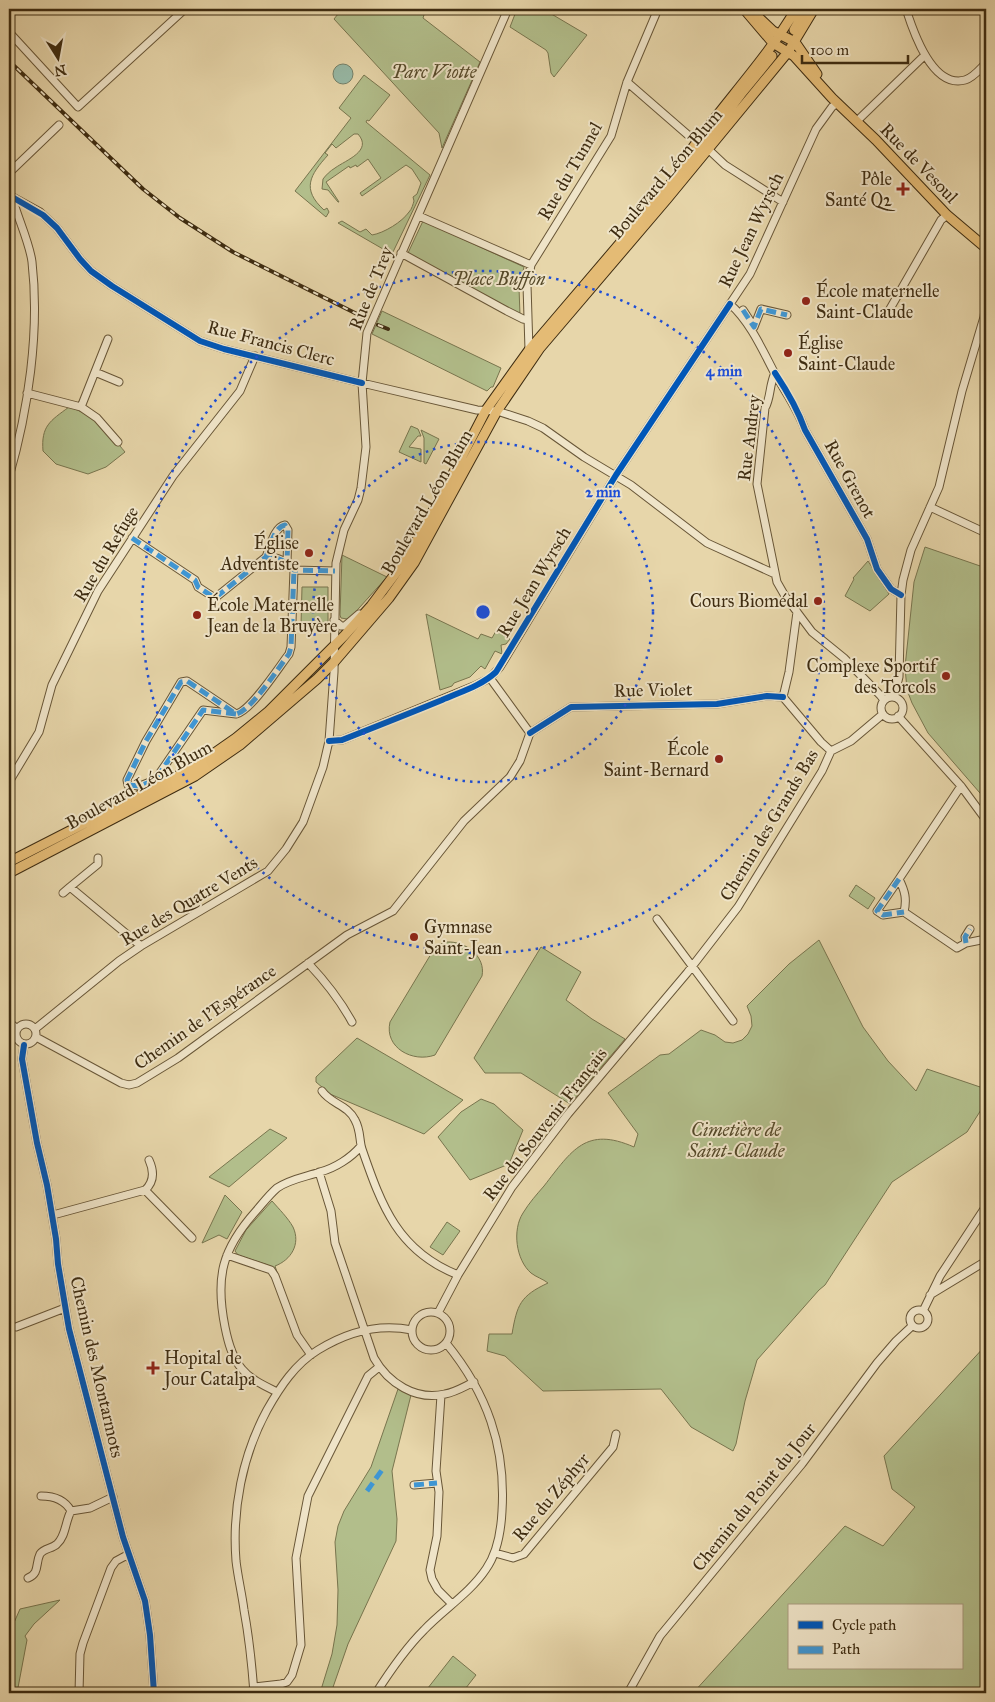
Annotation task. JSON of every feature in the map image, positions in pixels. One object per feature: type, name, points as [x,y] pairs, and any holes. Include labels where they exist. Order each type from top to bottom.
[{"type":"main road","name":"Rue de Vesoul","points":[[744,9],[773,43],[794,56],[834,100],[857,121],[947,215],[986,248]]},
{"type":"main road","name":"Rue de Vesoul","points":[[750,9],[776,33],[795,42],[834,100]]},
{"type":"main road","points":[[664,197],[700,137],[773,43],[776,33],[796,9]]},
{"type":"main road","points":[[794,30],[806,9]]},
{"type":"main road","name":"Boulevard Léon Blum","points":[[9,862],[193,768],[236,738],[269,711],[371,606],[407,558],[486,410],[529,350],[708,149],[788,52],[814,9]]},
{"type":"main road","name":"Boulevard Léon Blum","points":[[9,873],[196,776],[240,745],[317,679],[335,661],[389,598],[414,563],[497,411],[540,348],[664,197],[741,94],[772,56]]},
{"type":"street","points":[[9,32],[78,107],[185,9]]},
{"type":"street","name":"Rue de Trey","points":[[329,741],[335,661],[335,571],[338,550],[344,530],[358,500],[366,447],[362,383],[367,333],[508,9]]},
{"type":"street","name":"Rue du Tunnel","points":[[529,350],[527,285],[531,266],[612,133],[627,82],[658,9]]},
{"type":"street","points":[[906,9],[924,56],[943,75],[956,81],[964,80],[986,64]]},
{"type":"street","points":[[857,121],[924,56]]},
{"type":"street","points":[[627,82],[688,135],[700,137]]},
{"type":"street","name":"Rue Jean Wyrsch","points":[[329,741],[342,740],[447,698],[490,678],[500,667],[616,475],[753,268],[816,129],[832,107],[834,100]]},
{"type":"street","points":[[9,173],[59,125]]},
{"type":"street","points":[[708,149],[716,158],[783,202]]},
{"type":"street","points":[[9,478],[19,441],[34,332],[32,262],[10,196]]},
{"type":"street","name":"Rue Francis Clerc","points":[[10,196],[40,212],[57,228],[80,259],[92,271],[112,286],[200,341],[362,383],[476,410],[497,411],[528,421],[543,428],[584,457],[616,475],[707,543],[775,574]]},
{"type":"street","points":[[887,314],[941,220],[947,215]]},
{"type":"street","points":[[419,216],[531,266]]},
{"type":"street","points":[[401,253],[528,320]]},
{"type":"street","points":[[894,697],[898,677],[901,595],[911,550],[939,487],[962,391],[984,317],[986,301]]},
{"type":"street","name":"Rue Andrey","points":[[730,304],[739,312],[775,374],[770,382],[768,403],[765,408],[757,484],[779,587],[812,632],[844,658],[884,700]]},
{"type":"street","points":[[743,310],[754,327],[761,309],[787,315]]},
{"type":"street","points":[[81,407],[108,340]]},
{"type":"street","name":"Rue du Refuge","points":[[9,782],[39,732],[52,685],[98,591],[173,476],[240,391],[255,356]]},
{"type":"street","points":[[95,372],[119,382]]},
{"type":"street","name":"Rue Grenot","points":[[775,374],[867,540],[877,568],[890,589],[901,595]]},
{"type":"street","points":[[27,393],[81,407],[97,418],[118,442]]},
{"type":"street","points":[[930,507],[986,533]]},
{"type":"street","points":[[132,538],[195,580],[198,587],[215,598],[266,557],[277,529],[281,525],[285,525],[288,530],[287,563]]},
{"type":"street","points":[[266,557],[273,556],[287,563],[294,570],[335,571]]},
{"type":"street","points":[[236,714],[187,680],[181,682],[146,742],[127,780],[128,785],[140,786],[155,780],[203,710],[236,714],[244,712],[254,700],[289,654],[292,647],[294,570]]},
{"type":"street","name":"Boulevard Léon Blum","points":[[334,620],[341,626],[348,625],[388,585]]},
{"type":"street","points":[[797,612],[789,672],[783,697],[830,751]]},
{"type":"street","points":[[490,678],[530,733]]},
{"type":"street","points":[[317,679],[334,685]]},
{"type":"street","name":"Rue Violet","points":[[530,733],[570,707],[718,704],[767,696],[783,697]]},
{"type":"street","points":[[894,697],[902,703],[902,710],[898,716],[889,718],[883,714],[881,709],[884,700],[894,697]]},
{"type":"street","name":"Chemin des Grands Bas","points":[[693,965],[738,907],[822,771],[830,751],[851,741],[883,714]]},
{"type":"street","points":[[898,716],[961,786],[986,820]]},
{"type":"street","name":"Chemin de l'Espérance","points":[[35,1033],[121,1083],[129,1085],[137,1083],[178,1058],[347,935],[389,914],[398,907],[464,820],[510,777],[520,760],[530,733]]},
{"type":"street","name":"Rue des Quatre Vents","points":[[35,1033],[119,961],[140,946],[268,871],[286,849],[303,822],[323,768],[329,741]]},
{"type":"street","points":[[961,786],[877,911],[883,915],[904,912],[957,948],[966,943],[986,939]]},
{"type":"street","points":[[63,893],[98,864],[98,858]]},
{"type":"street","points":[[899,879],[906,894],[904,912]]},
{"type":"street","points":[[70,887],[140,946]]},
{"type":"street","points":[[657,919],[733,1021]]},
{"type":"street","points":[[966,943],[965,937],[970,929]]},
{"type":"street","points":[[308,963],[326,983],[352,1022]]},
{"type":"street","name":"Rue du Souvenir Français","points":[[438,1313],[497,1209],[524,1170],[568,1114],[693,965]]},
{"type":"street","points":[[9,1022],[17,1029]]},
{"type":"street","points":[[26,1024],[35,1033],[33,1042],[24,1045],[16,1039],[17,1029],[26,1024]]},
{"type":"street","name":"Chemin des Montarmots","points":[[24,1045],[22,1059],[52,1215],[65,1308],[72,1342],[113,1497],[145,1601],[150,1635],[154,1693]]},
{"type":"street","points":[[322,1091],[327,1099],[345,1108],[355,1119],[360,1134],[361,1146],[386,1211],[402,1237],[433,1263],[458,1275]]},
{"type":"street","points":[[277,1392],[254,1380],[245,1372],[234,1358],[229,1345],[220,1298],[222,1274],[227,1255],[238,1232],[277,1189],[289,1181],[340,1164],[361,1146]]},
{"type":"street","points":[[52,1215],[145,1190],[148,1188],[153,1177],[149,1160]]},
{"type":"street","points":[[319,1172],[331,1211],[336,1243],[374,1358],[379,1367],[394,1382],[406,1390],[418,1394],[441,1395],[453,1392],[474,1382]]},
{"type":"street","points":[[145,1190],[192,1238]]},
{"type":"street","points":[[922,1310],[940,1276],[986,1206]]},
{"type":"street","points":[[227,1255],[271,1270],[297,1335],[311,1355]]},
{"type":"street","points":[[930,1295],[986,1261]]},
{"type":"street","points":[[940,1276],[950,1283]]},
{"type":"street","name":"Chemin des Montarmots","points":[[16,1327],[65,1308]]},
{"type":"street","points":[[916,1310],[922,1310],[928,1317],[928,1323],[921,1329],[912,1326],[911,1314],[916,1310]]},
{"type":"street","points":[[438,1313],[444,1316],[450,1326],[446,1343],[435,1350],[423,1348],[414,1340],[413,1324],[421,1314],[438,1313]]},
{"type":"street","name":"Chemin du Point du Jour","points":[[628,1693],[660,1636],[802,1464],[877,1363],[912,1326]]},
{"type":"street","points":[[379,1367],[368,1376],[308,1496],[296,1558],[301,1645],[292,1675],[286,1682],[281,1684],[254,1690],[245,1612],[236,1562],[237,1515],[244,1469],[255,1434],[277,1392],[292,1372],[311,1355],[335,1340],[364,1329],[399,1327],[412,1330]]},
{"type":"street","points":[[376,1693],[399,1658],[424,1630],[470,1589],[487,1569],[495,1553],[501,1525],[502,1468],[491,1418],[474,1382],[463,1364],[446,1343]]},
{"type":"street","points":[[441,1395],[437,1446],[437,1482],[439,1492],[437,1536],[430,1570],[438,1590],[451,1604]]},
{"type":"street","name":"Rue du Zéphyr","points":[[495,1553],[512,1558],[524,1554],[612,1447],[616,1434]]},
{"type":"street","points":[[414,1485],[437,1482]]},
{"type":"street","points":[[42,1496],[57,1498],[67,1504],[71,1511]]},
{"type":"street","points":[[71,1511],[90,1508],[113,1497]]},
{"type":"street","points":[[28,1578],[34,1575],[37,1570],[40,1554],[59,1543],[71,1511]]},
{"type":"street","points":[[79,1693],[80,1654],[92,1618],[111,1568],[116,1561],[129,1554]]},
{"type":"green space","name":"Parc Viotte","points":[[342,9],[426,9],[423,18],[480,62],[442,148],[439,133],[334,19]]},
{"type":"green space","points":[[517,9],[543,9],[587,35],[554,77],[551,73],[546,50],[510,27]]},
{"type":"green space","points":[[364,75],[390,95],[369,121],[367,120],[366,122],[430,175],[393,252],[389,249],[383,249],[338,223],[342,221],[360,232],[366,229],[372,235],[382,232],[397,223],[411,209],[414,201],[413,197],[417,194],[421,183],[412,169],[406,165],[362,196],[360,193],[381,178],[368,159],[357,167],[356,165],[350,168],[349,166],[326,182],[339,202],[328,190],[322,189],[323,179],[333,169],[360,150],[362,140],[358,134],[354,134],[336,148],[332,144],[325,153],[328,155],[313,176],[310,189],[312,195],[324,210],[327,208],[329,212],[326,217],[295,191],[351,118],[339,108]]},
{"type":"green space","name":"Place Buffon","points":[[423,221],[524,267],[519,288],[520,315],[408,253]]},
{"type":"green space","points":[[382,311],[501,368],[493,387],[487,391],[372,334]]},
{"type":"green space","points":[[69,407],[86,414],[107,432],[125,452],[106,467],[88,474],[56,464],[43,451],[45,430],[52,420]]},
{"type":"green space","points":[[411,426],[418,429],[421,436],[418,436],[409,447],[421,449],[421,462],[399,452]]},
{"type":"green space","points":[[421,430],[439,439],[426,464],[424,463],[424,438]]},
{"type":"green space","name":"Complexe Sportif des Torcols","points":[[925,547],[986,568],[986,800],[928,733],[907,690],[905,667],[914,582]]},
{"type":"green space","points":[[342,555],[387,577],[347,619],[341,618],[340,615]]},
{"type":"green space","points":[[868,561],[889,594],[870,611],[845,596],[853,578]]},
{"type":"green space","points":[[302,587],[328,587],[328,626],[301,625]]},
{"type":"green space","points":[[426,614],[478,639],[481,634],[492,638],[496,631],[510,639],[506,644],[501,645],[502,654],[495,651],[485,669],[481,666],[470,677],[440,690]]},
{"type":"green space","points":[[856,885],[875,898],[868,909],[849,896]]},
{"type":"green space","name":"Cimetière de Saint-Claude","points":[[819,940],[863,1027],[888,1061],[916,1091],[927,1069],[986,1089],[986,1102],[967,1132],[892,1182],[825,1285],[757,1360],[733,1451],[691,1427],[661,1389],[543,1391],[505,1356],[487,1351],[489,1334],[512,1334],[521,1302],[531,1292],[548,1283],[531,1273],[522,1261],[519,1253],[517,1236],[523,1213],[563,1162],[582,1145],[604,1139],[618,1141],[634,1147],[638,1134],[608,1093],[660,1055],[669,1054],[701,1030],[715,1035],[725,1042],[733,1043],[742,1040],[752,1026],[747,1006],[789,964]]},
{"type":"green space","points":[[447,942],[461,944],[473,951],[481,962],[482,976],[435,1055],[418,1057],[410,1055],[396,1046],[391,1039],[389,1031],[390,1022],[434,949],[438,945]]},
{"type":"green space","points":[[541,947],[581,972],[566,1000],[592,1019],[625,1039],[570,1104],[521,1073],[485,1073],[474,1058]]},
{"type":"green space","points":[[357,1038],[463,1100],[424,1134],[330,1094],[316,1082],[316,1077]]},
{"type":"green space","points":[[481,1099],[494,1104],[523,1130],[509,1164],[470,1180],[438,1137],[461,1112]]},
{"type":"green space","points":[[270,1129],[287,1138],[229,1187],[209,1177]]},
{"type":"green space","points":[[225,1195],[242,1212],[227,1239],[219,1235],[202,1243]]},
{"type":"green space","points":[[272,1201],[293,1227],[296,1239],[290,1256],[275,1266],[278,1275],[268,1265],[238,1255],[235,1251],[246,1230]]},
{"type":"green space","points":[[447,1222],[460,1231],[443,1255],[430,1247]]},
{"type":"green space","points":[[986,1345],[986,1693],[693,1693],[845,1526],[883,1546],[915,1507],[892,1489],[884,1456]]},
{"type":"green space","points":[[398,1389],[411,1395],[392,1471],[397,1519],[396,1541],[348,1644],[331,1693],[320,1693],[332,1654],[337,1625],[338,1590],[335,1542],[338,1526],[344,1511],[371,1467]]},
{"type":"green space","points":[[60,1600],[34,1624],[25,1636],[27,1640],[17,1693],[9,1693],[9,1634],[20,1609]]},
{"type":"green space","points":[[453,1656],[476,1675],[462,1693],[424,1693]]},
{"type":"shaded area","points":[[339,64],[347,64],[353,70],[353,78],[347,84],[339,84],[333,78],[333,70]]},
{"type":"tunnel","points":[[772,56],[794,30]]},
{"type":"railway","points":[[9,61],[143,189],[180,218],[233,252],[363,317]]},
{"type":"railway","points":[[378,325],[388,329]]},
{"type":"marked path","points":[[743,310],[754,327],[761,309],[787,315]]},
{"type":"marked path","points":[[266,557],[275,533],[285,525],[288,530],[287,563]]},
{"type":"marked path","points":[[132,538],[195,580],[198,587],[215,598],[266,557],[282,560],[294,570],[335,571]]},
{"type":"marked path","points":[[236,714],[203,710],[155,780],[140,786],[128,785],[127,780],[146,741],[181,682],[187,681],[236,714],[249,705],[264,688],[289,654],[291,647],[294,570]]},
{"type":"marked path","points":[[899,879],[877,911],[883,915],[904,912]]},
{"type":"marked path","points":[[966,943],[965,937],[970,929]]},
{"type":"marked path","points":[[367,1491],[382,1470]]},
{"type":"marked path","points":[[414,1485],[437,1483]]},
{"type":"cycle path","points":[[12,197],[43,215],[57,228],[91,271],[200,341],[224,349],[362,383]]},
{"type":"cycle path","points":[[329,741],[342,740],[463,691],[484,681],[496,672],[616,475],[730,304]]},
{"type":"cycle path","points":[[775,373],[867,539],[877,569],[891,589],[901,595]]},
{"type":"cycle path","points":[[530,733],[571,707],[717,704],[767,696],[783,697]]},
{"type":"cycle path","points":[[24,1045],[22,1059],[37,1143],[47,1185],[69,1329],[123,1537],[145,1601],[150,1635],[154,1693]]},
{"type":"place","name":"Pôle Santé Q2","points":[[903,189]]},
{"type":"place","name":"École maternelle Saint-Claude","points":[[806,301]]},
{"type":"place","name":"Église Saint-Claude","points":[[788,353]]},
{"type":"place","name":"Église Adventiste","points":[[309,553]]},
{"type":"place","name":"Cours Biomédal","points":[[818,601]]},
{"type":"place","name":"École Maternelle Jean de la Bruyère","points":[[197,615]]},
{"type":"place","name":"Complexe Sportif des Torcols","points":[[946,676]]},
{"type":"place","name":"École Saint-Bernard","points":[[719,759]]},
{"type":"place","name":"Gymnase Saint-Jean","points":[[414,937]]},
{"type":"place","name":"Hopital de Jour Catalpa","points":[[153,1368]]}]
